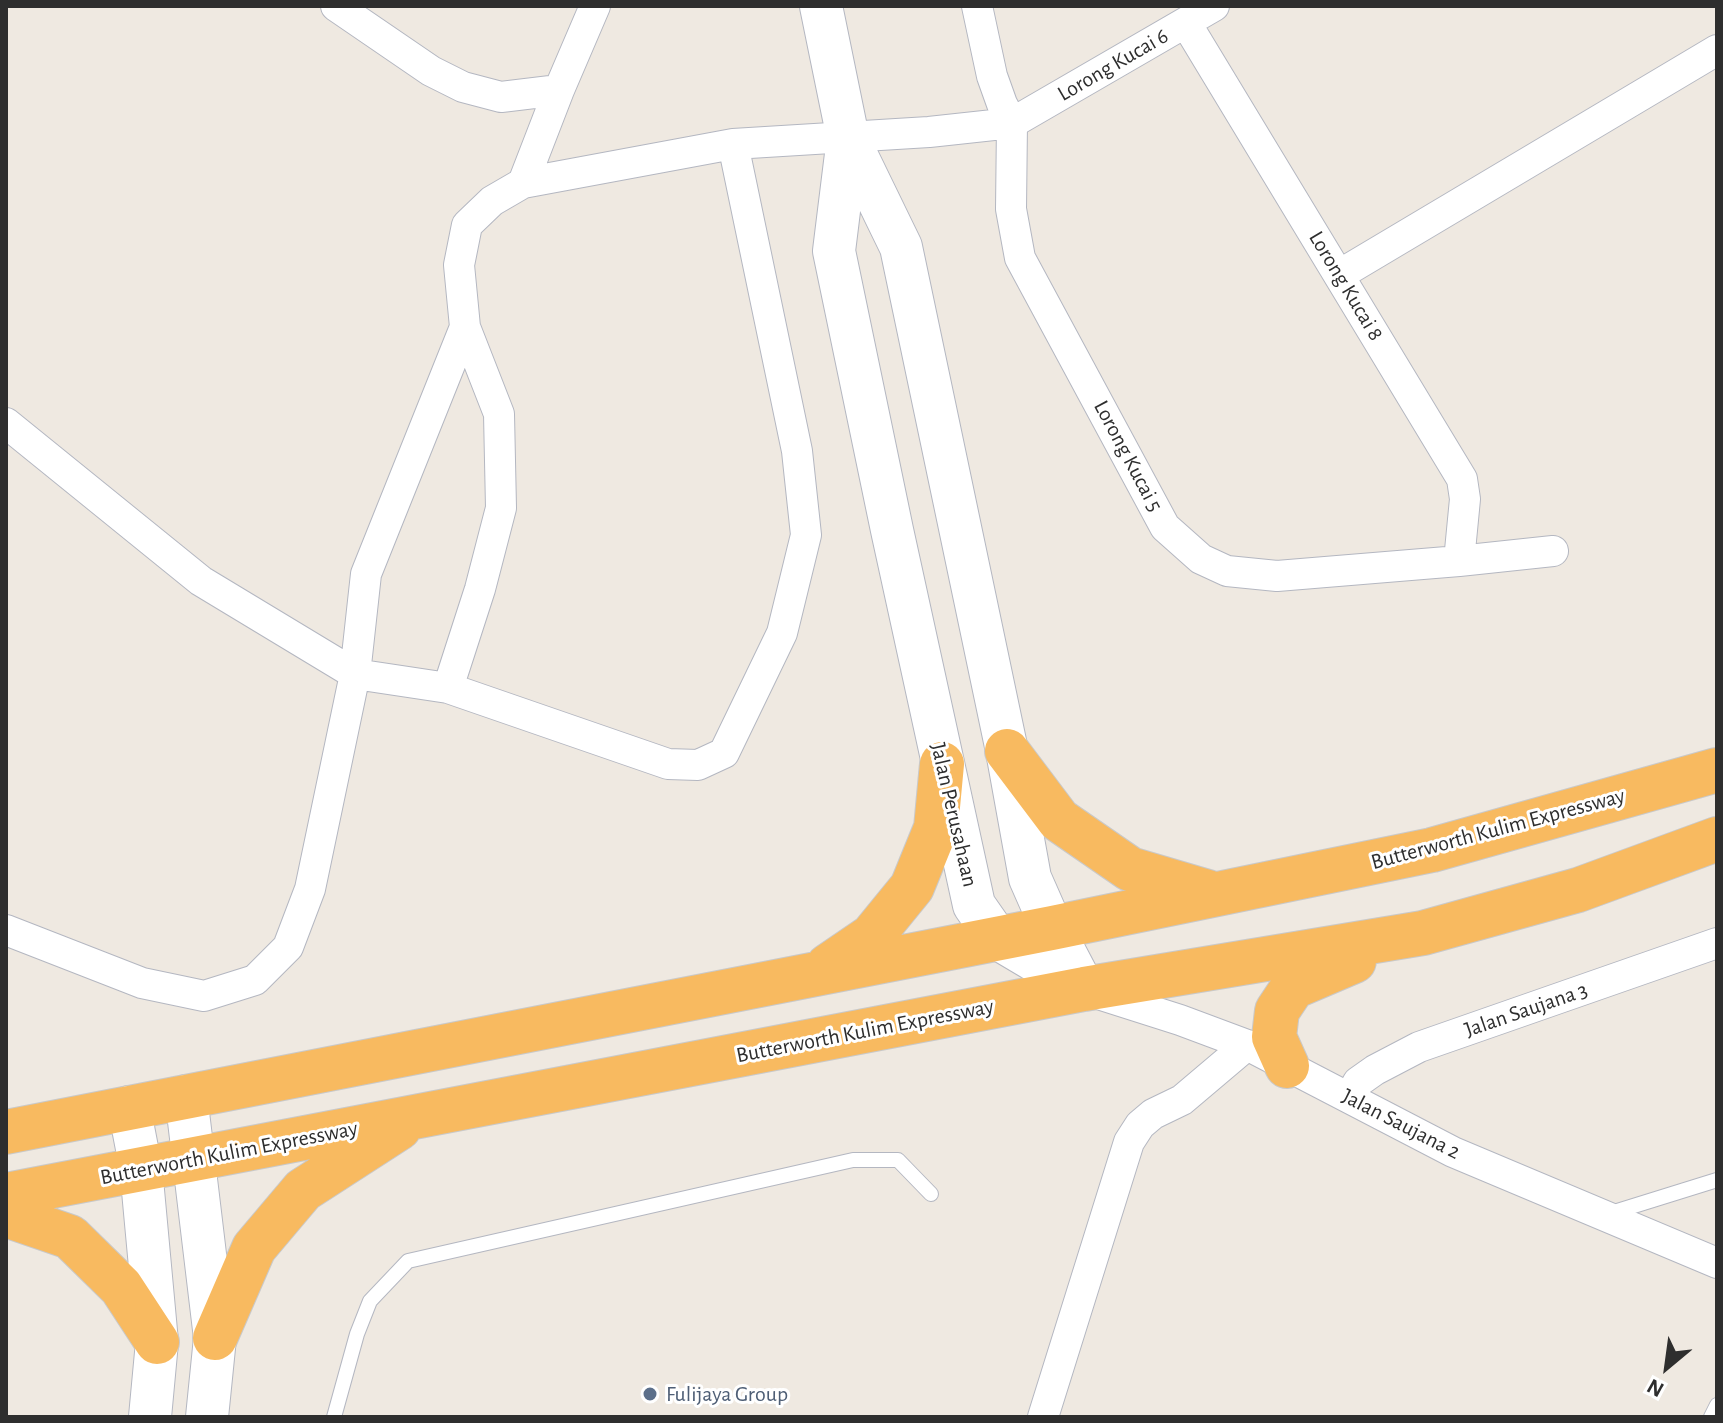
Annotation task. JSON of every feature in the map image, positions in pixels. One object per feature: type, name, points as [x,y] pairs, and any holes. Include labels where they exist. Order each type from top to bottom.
[{"type":"highway","points":[[1007,751],[1059,820],[1130,869],[1214,894]]},
{"type":"highway","points":[[820,972],[872,936],[912,887],[936,828],[942,764]]},
{"type":"highway","name":"Butterworth Kulim Expressway","points":[[6,1132],[1052,928],[1432,850],[1717,770]]},
{"type":"highway","name":"Butterworth Kulim Expressway","points":[[6,1195],[1084,989],[1423,933],[1578,890],[1717,839]]},
{"type":"highway","points":[[1287,1066],[1274,1037],[1277,1011],[1293,987],[1423,933]]},
{"type":"highway","points":[[215,1338],[254,1248],[303,1190],[418,1116]]},
{"type":"highway","points":[[6,1215],[70,1237],[121,1287],[157,1342]]},
{"type":"main road","name":"Jalan Perusahaan","points":[[821,6],[848,138],[901,247],[1007,751],[1030,878],[1084,989]]},
{"type":"main road","name":"Jalan Perusahaan","points":[[848,138],[834,251],[974,905],[997,938],[1084,989]]},
{"type":"main road","points":[[186,1096],[215,1338],[207,1417]]},
{"type":"main road","points":[[129,1107],[141,1169],[157,1342],[150,1417]]},
{"type":"street","points":[[336,6],[431,71],[463,87],[501,97],[559,90]]},
{"type":"street","points":[[523,183],[595,6]]},
{"type":"street","name":"Lorong Kucai 5","points":[[977,6],[992,76],[1012,123],[1011,209],[1020,258],[1165,527],[1201,559],[1227,571],[1277,576],[1553,551]]},
{"type":"street","name":"Lorong Kucai 6","points":[[1012,123],[1214,6]]},
{"type":"street","name":"Lorong Kucai 8","points":[[1186,23],[1462,479],[1465,499],[1459,561]]},
{"type":"street","points":[[1339,275],[1717,50]]},
{"type":"street","points":[[448,688],[480,589],[501,508],[499,414],[465,327],[459,265],[467,225],[492,201],[523,183],[733,144],[929,132],[1012,123]]},
{"type":"street","points":[[6,423],[201,581],[355,674],[448,688],[668,764],[698,765],[724,753],[782,633],[806,535],[797,451],[733,144]]},
{"type":"street","points":[[6,930],[142,983],[204,996],[255,980],[288,947],[310,889],[355,674],[366,574],[465,327]]},
{"type":"street","name":"Jalan Saujana 3","points":[[1349,1098],[1358,1082],[1366,1076],[1419,1047],[1717,943]]},
{"type":"street","name":"Jalan Saujana 2","points":[[1084,989],[1247,1045],[1453,1152],[1717,1263]]},
{"type":"street","points":[[1043,1417],[1129,1142],[1140,1125],[1153,1114],[1182,1100],[1247,1045]]},
{"type":"lane","points":[[334,1417],[357,1334],[370,1301],[408,1261],[853,1160],[898,1160],[931,1194]]},
{"type":"lane","points":[[1603,1216],[1717,1180]]},
{"type":"lane","points":[[1711,1417],[1717,1405]]},
{"type":"place","name":"Fulijaya Group","points":[[650,1394]]}]
